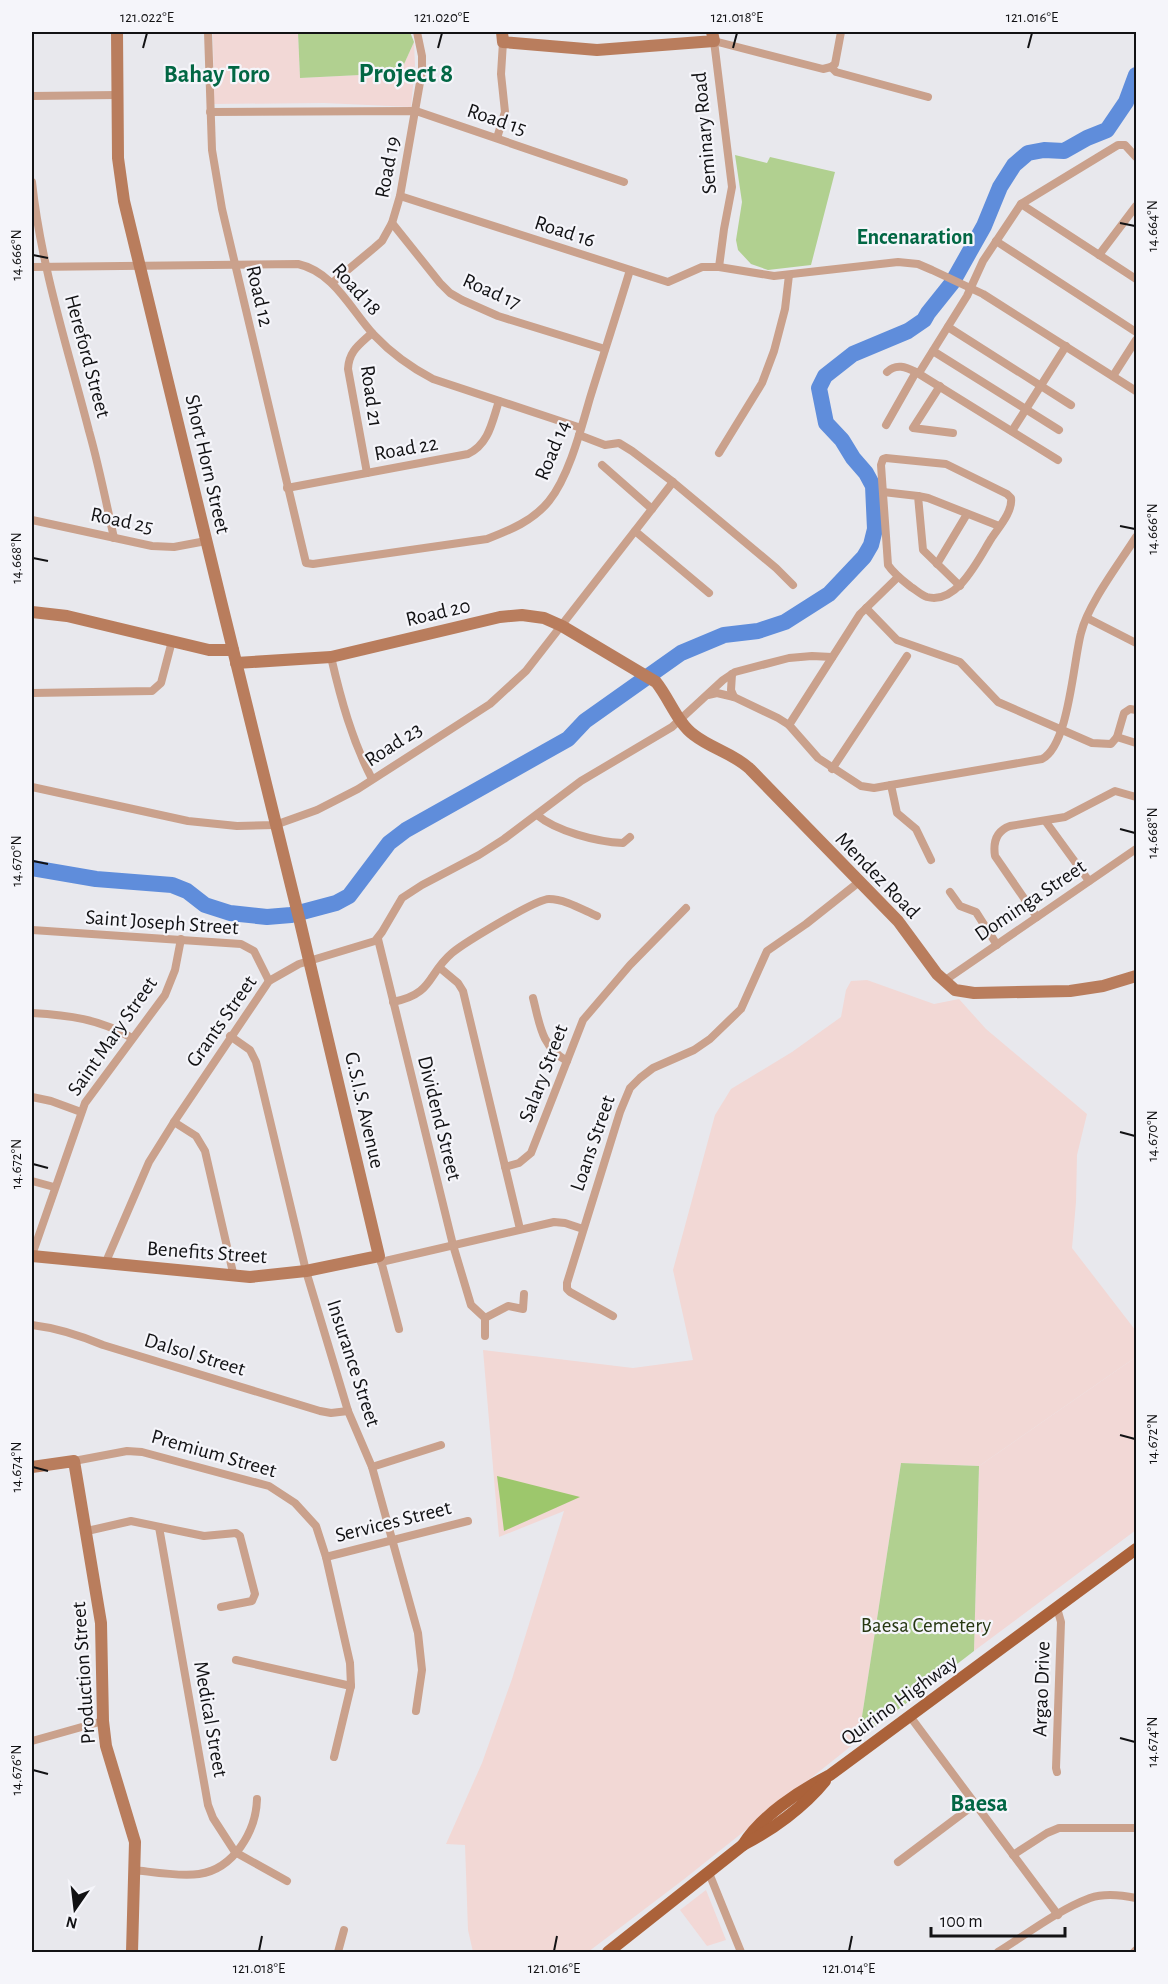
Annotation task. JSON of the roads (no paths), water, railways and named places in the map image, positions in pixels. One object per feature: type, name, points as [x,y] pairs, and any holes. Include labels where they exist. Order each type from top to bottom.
[{"type":"main road","name":"Quirino Highway","points":[[608,1953],[743,1845],[752,1830],[1136,1549]]},
{"type":"street","name":"Short Horn Street","points":[[117,32],[120,170],[124,201],[294,900]]},
{"type":"street","name":"Road 12","points":[[208,32],[213,156],[234,264],[306,563]]},
{"type":"street","name":"Road 19","points":[[332,283],[374,248],[393,223],[416,111],[422,56],[417,32]]},
{"type":"street","points":[[497,138],[505,112],[501,74],[503,37],[597,50],[713,36],[823,69],[831,68],[835,64],[841,32]]},
{"type":"street","name":"Seminary Road","points":[[713,36],[731,195],[719,267]]},
{"type":"street","points":[[831,68],[836,72],[928,97]]},
{"type":"street","points":[[32,96],[117,95]]},
{"type":"street","name":"Road 15","points":[[210,112],[416,111],[624,182]]},
{"type":"street","points":[[886,425],[948,327],[967,286],[1022,204],[1123,144],[1137,157]]},
{"type":"street","name":"Hereford Street","points":[[32,182],[35,212],[47,267],[90,433],[114,538]]},
{"type":"street","name":"Road 16","points":[[400,196],[671,282],[692,270],[702,267],[719,267]]},
{"type":"street","points":[[1022,204],[1137,279]]},
{"type":"street","points":[[1100,255],[1137,206]]},
{"type":"street","name":"Road 17","points":[[393,223],[450,293],[498,316],[605,349]]},
{"type":"street","points":[[996,241],[1137,332]]},
{"type":"street","points":[[719,267],[758,274],[789,275],[907,262],[947,277],[997,302],[1137,391]]},
{"type":"street","name":"Road 18","points":[[32,267],[298,264],[317,270],[332,283],[392,354],[412,368],[433,380],[580,432],[605,445],[615,443],[623,445],[673,482],[776,568],[793,585]]},
{"type":"street","name":"Road 14","points":[[306,563],[313,564],[487,539],[513,529],[535,515],[558,488],[580,432],[630,270]]},
{"type":"street","points":[[719,453],[762,383],[774,351],[785,309],[789,275]]},
{"type":"street","points":[[948,327],[1071,405]]},
{"type":"street","name":"Road 21","points":[[367,473],[348,369],[349,358],[353,350],[372,333]]},
{"type":"street","points":[[1113,376],[1137,340]]},
{"type":"street","points":[[1012,431],[1066,346]]},
{"type":"street","points":[[933,351],[1059,430]]},
{"type":"street","points":[[887,372],[896,366],[918,372],[1058,460]]},
{"type":"street","points":[[940,386],[913,428],[953,433]]},
{"type":"street","name":"Road 22","points":[[287,488],[459,457],[475,450],[486,438],[499,402]]},
{"type":"street","points":[[886,458],[946,464],[1011,498],[1010,509],[960,586],[943,596],[928,597],[898,577],[888,565],[883,492],[881,465],[883,459],[886,458]]},
{"type":"street","points":[[602,465],[652,509]]},
{"type":"street","name":"Road 23","points":[[32,787],[188,821],[237,826],[275,825],[317,810],[358,789],[498,698],[526,671],[673,482]]},
{"type":"street","points":[[883,492],[918,496],[999,526]]},
{"type":"street","points":[[918,496],[923,549],[960,586]]},
{"type":"street","points":[[937,564],[968,514]]},
{"type":"street","name":"Road 25","points":[[32,520],[165,547],[206,541]]},
{"type":"street","points":[[635,531],[709,593]]},
{"type":"street","points":[[708,696],[717,693],[734,697],[789,725],[818,758],[861,786],[874,788],[1042,759],[1052,751],[1061,730],[1081,632],[1087,618],[1137,537]]},
{"type":"street","points":[[789,725],[866,608],[898,577]]},
{"type":"street","points":[[866,608],[897,640],[960,662],[998,702],[1092,743],[1107,745],[1118,737],[1124,713],[1130,709],[1137,710]]},
{"type":"street","points":[[32,612],[67,616],[209,650],[232,650]]},
{"type":"street","name":"Road 20","points":[[236,663],[331,657],[511,616],[534,616],[562,626],[636,670]]},
{"type":"street","points":[[1087,618],[1137,643]]},
{"type":"street","points":[[32,693],[152,691],[161,683],[172,641]]},
{"type":"street","points":[[832,769],[906,656]]},
{"type":"street","points":[[331,657],[351,734],[372,779]]},
{"type":"street","points":[[378,939],[402,898],[479,855],[581,781],[681,720],[732,674],[789,658],[832,657]]},
{"type":"street","name":"Mendez Road","points":[[636,670],[656,682],[681,720],[695,736],[743,762],[905,930],[944,981]]},
{"type":"street","points":[[732,674],[731,690],[734,697]]},
{"type":"street","points":[[1118,737],[1137,743]]},
{"type":"street","points":[[891,785],[897,813],[916,829],[932,860]]},
{"type":"street","points":[[1037,917],[995,856],[994,844],[997,835],[1003,829],[1046,822],[1073,814],[1115,790],[1137,797]]},
{"type":"street","points":[[537,815],[555,827],[624,845],[630,837]]},
{"type":"street","points":[[1046,822],[1089,881]]},
{"type":"street","name":"Dominga Street","points":[[944,981],[1137,849]]},
{"type":"street","name":"Loans Street","points":[[613,1316],[567,1288],[583,1229],[620,1112],[630,1088],[653,1068],[694,1050],[710,1039],[741,1009],[767,951],[807,924],[859,882]]},
{"type":"street","points":[[950,892],[962,908],[975,912],[997,945]]},
{"type":"street","name":"G.S.I.S. Avenue","points":[[294,900],[380,1259],[399,1329]]},
{"type":"street","points":[[393,1002],[405,1000],[426,987],[451,954],[540,901],[556,900],[597,916]]},
{"type":"street","name":"Salary Street","points":[[506,1167],[519,1163],[531,1153],[583,1020],[630,965],[686,908]]},
{"type":"street","name":"Saint Joseph Street","points":[[32,930],[244,945],[254,951],[269,981]]},
{"type":"street","name":"Saint Mary Street","points":[[32,1256],[85,1103],[165,996],[176,970],[181,939]]},
{"type":"street","name":"Grants Street","points":[[105,1264],[142,1175],[230,1036],[269,981],[288,969],[378,939]]},
{"type":"street","name":"Dividend Street","points":[[378,939],[453,1245],[471,1305],[485,1318]]},
{"type":"street","points":[[440,968],[458,983],[463,992],[520,1229]]},
{"type":"street","points":[[944,981],[956,990],[965,992],[1047,993],[1092,988],[1137,976]]},
{"type":"street","points":[[533,998],[549,1047],[555,1054],[567,1061]]},
{"type":"street","points":[[32,1012],[89,1019],[105,1024],[132,1038]]},
{"type":"street","name":"Insurance Street","points":[[230,1036],[250,1050],[256,1062],[306,1271],[348,1411],[372,1467],[418,1633],[422,1670],[416,1711]]},
{"type":"street","points":[[32,1097],[81,1112]]},
{"type":"street","points":[[174,1122],[196,1136],[205,1151],[234,1277]]},
{"type":"street","points":[[32,1181],[54,1187]]},
{"type":"street","name":"Benefits Street","points":[[32,1256],[234,1277],[266,1277],[380,1259],[557,1222],[583,1229]]},
{"type":"street","points":[[485,1336],[485,1318],[508,1306],[523,1309],[524,1294]]},
{"type":"street","name":"Dalsol Street","points":[[32,1325],[76,1334],[103,1345],[320,1411],[331,1413],[348,1411]]},
{"type":"street","points":[[372,1467],[441,1445]]},
{"type":"street","name":"Premium Street","points":[[32,1467],[134,1451],[269,1486],[295,1503],[316,1526],[326,1557],[350,1663],[351,1686],[334,1757]]},
{"type":"street","name":"Production Street","points":[[74,1461],[101,1623],[103,1721],[111,1762],[134,1836],[132,1953]]},
{"type":"street","points":[[87,1531],[131,1521],[204,1536],[236,1533],[240,1536],[255,1598],[252,1601],[221,1607]]},
{"type":"street","name":"Services Street","points":[[326,1557],[468,1521]]},
{"type":"street","name":"Medical Street","points":[[159,1527],[208,1805],[213,1818],[235,1852],[286,1881]]},
{"type":"street","name":"Argao Drive","points":[[1057,1608],[1061,1622],[1057,1772]]},
{"type":"street","points":[[236,1660],[351,1686]]},
{"type":"street","points":[[909,1715],[1058,1915]]},
{"type":"street","points":[[32,1741],[103,1721]]},
{"type":"street","points":[[134,1870],[196,1875],[218,1867],[235,1852],[252,1829],[257,1799]]},
{"type":"street","points":[[898,1863],[975,1804]]},
{"type":"street","points":[[1013,1856],[1047,1833],[1059,1828],[1137,1828]]},
{"type":"street","points":[[709,1873],[741,1953]]},
{"type":"street","points":[[998,1953],[1058,1915],[1091,1898],[1112,1895],[1137,1898]]},
{"type":"street","points":[[338,1953],[344,1930]]},
{"type":"waterway","points":[[32,868],[96,879],[172,885],[187,891],[205,905],[230,913],[267,917],[291,915],[336,903],[349,896],[389,843],[406,830],[568,739],[585,721],[681,653],[724,635],[758,631],[785,622],[829,594],[864,557],[871,545],[875,529],[873,486],[842,440],[826,423],[819,388],[825,376],[853,354],[908,331],[924,320],[952,283],[984,226],[1000,187],[1014,165],[1028,153],[1044,150],[1064,151],[1107,130],[1126,102],[1136,75]]},
{"type":"district","name":"Project 8","points":[[406,73]]},
{"type":"district","name":"Bahay Toro","points":[[217,74]]},
{"type":"district","name":"Encenaration","points":[[915,236]]},
{"type":"district","name":"Baesa","points":[[979,1803]]},
{"type":"park label","name":"Baesa Cemetery","points":[[926,1625]]}]
